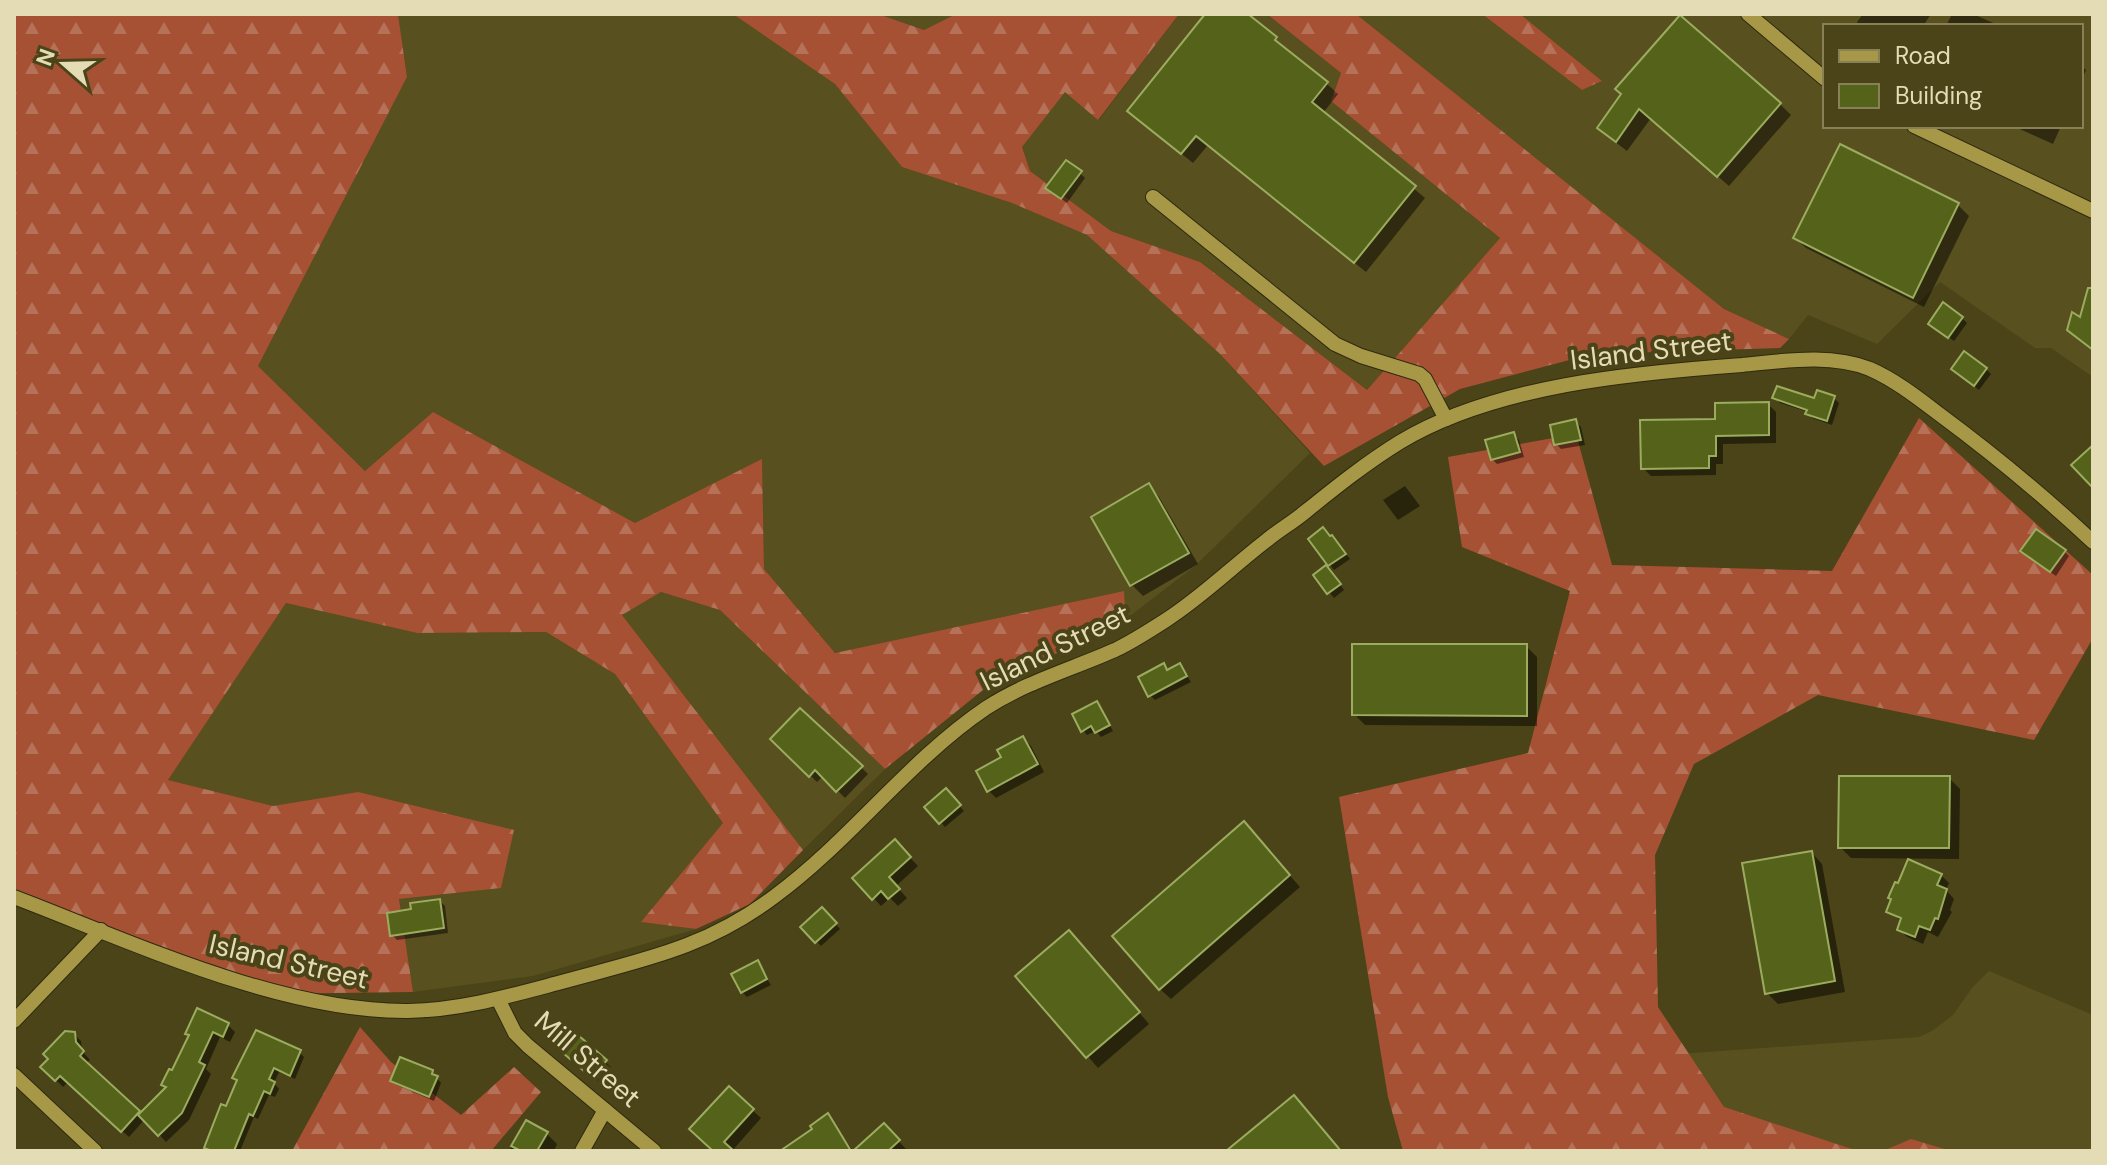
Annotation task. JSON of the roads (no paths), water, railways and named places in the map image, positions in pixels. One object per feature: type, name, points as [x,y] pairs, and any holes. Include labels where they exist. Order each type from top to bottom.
[{"type":"street","points":[[1748,14],[1823,77]]},
{"type":"street","points":[[1918,128],[2093,211]]},
{"type":"street","points":[[1153,197],[1335,344],[1361,356],[1419,374],[1425,379],[1446,419]]},
{"type":"street","name":"Island Street","points":[[14,897],[177,960],[263,987],[342,1006],[409,1011],[471,1005],[679,950],[722,932],[778,895],[918,765],[989,706],[1049,675],[1117,649],[1170,618],[1340,482],[1403,440],[1446,419],[1516,397],[1642,372],[1802,360],[1855,365],[1893,381],[1962,430],[2093,542]]},
{"type":"street","points":[[14,1021],[101,930]]},
{"type":"street","name":"Mill Street","points":[[498,999],[515,1033],[528,1046],[654,1151]]},
{"type":"street","points":[[14,1075],[95,1151]]},
{"type":"street","points":[[582,1151],[605,1110]]}]
